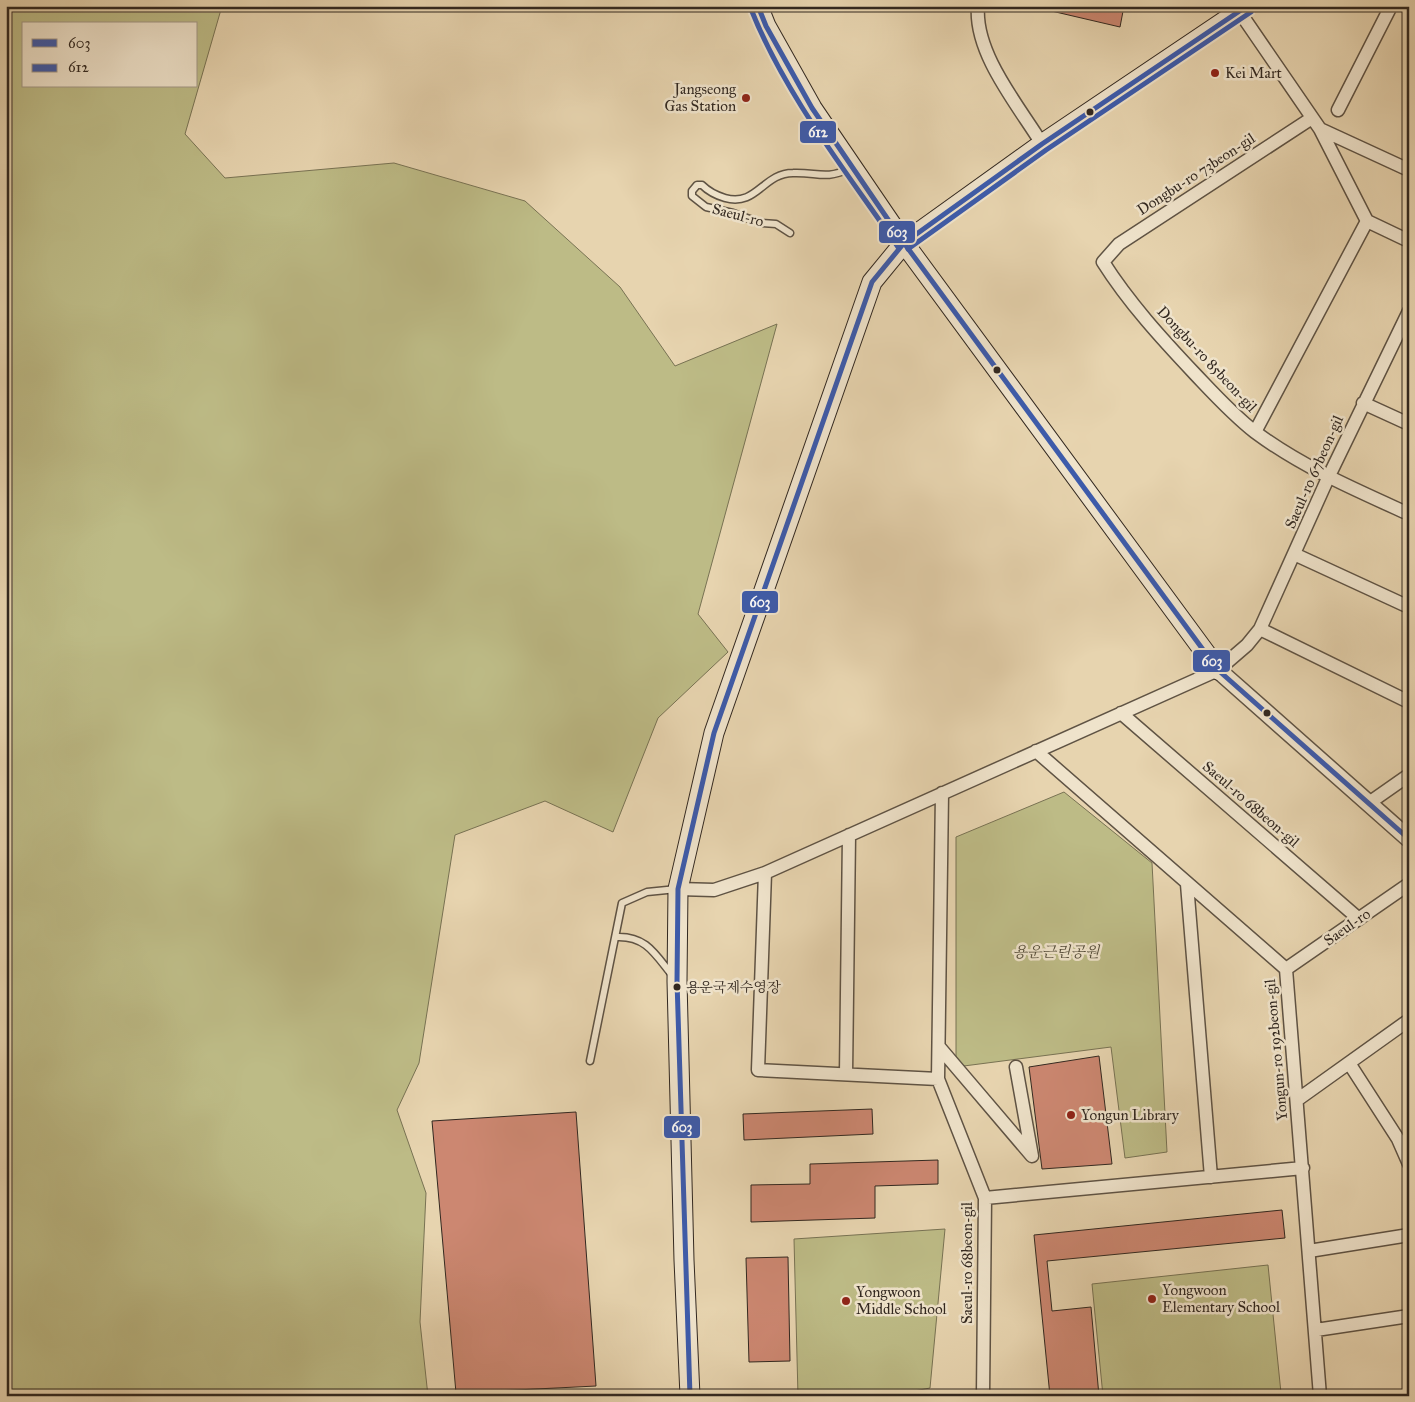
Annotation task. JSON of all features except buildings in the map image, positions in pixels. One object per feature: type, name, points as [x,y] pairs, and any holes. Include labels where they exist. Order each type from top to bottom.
[{"type":"main road","points":[[758,6],[766,26],[812,108],[904,243],[1218,670]]},
{"type":"main road","points":[[690,1396],[684,1260],[677,981],[678,889],[714,734],[872,282],[904,243],[1042,144],[1243,9]]},
{"type":"street","points":[[978,6],[977,22],[989,60],[1042,144]]},
{"type":"street","points":[[1338,110],[1391,6]]},
{"type":"street","points":[[1243,9],[1320,130],[1367,221],[1409,241]]},
{"type":"street","name":"Dongbu-ro 73beon-gil","points":[[1104,262],[1118,244],[1312,118]]},
{"type":"street","points":[[1320,130],[1409,170]]},
{"type":"street","points":[[1256,432],[1367,221]]},
{"type":"street","name":"Dongbu-ro 85beon-gil","points":[[1104,262],[1119,287],[1170,347],[1228,409],[1256,432],[1328,478],[1409,514]]},
{"type":"street","name":"Saeul-ro 67beon-gil","points":[[1218,670],[1247,645],[1260,629],[1363,403],[1404,330],[1409,311]]},
{"type":"street","points":[[1363,403],[1409,424]]},
{"type":"street","points":[[1294,554],[1409,607]]},
{"type":"street","points":[[1260,629],[1409,702]]},
{"type":"street","points":[[678,889],[714,890],[765,873],[1218,670],[1409,839]]},
{"type":"street","name":"Saeul-ro 68beon-gil","points":[[1121,713],[1359,918]]},
{"type":"street","name":"Yongun-ro 192beon-gil","points":[[1036,750],[1286,969],[1320,1396]]},
{"type":"street","points":[[1369,803],[1409,775]]},
{"type":"street","name":"Saeul-ro 68beon-gil","points":[[942,793],[940,1048],[938,1079],[985,1198],[983,1396]]},
{"type":"street","points":[[846,1074],[849,835]]},
{"type":"street","points":[[765,873],[758,1070],[938,1079]]},
{"type":"street","points":[[1187,884],[1211,1177]]},
{"type":"street","name":"Saeul-ro","points":[[1286,969],[1409,884]]},
{"type":"street","points":[[1297,1100],[1409,1020]]},
{"type":"street","points":[[940,1048],[1032,1156],[1016,1067]]},
{"type":"street","points":[[1349,1063],[1398,1139],[1409,1164]]},
{"type":"street","points":[[985,1198],[1303,1168]]},
{"type":"street","points":[[1309,1251],[1409,1235]]},
{"type":"street","points":[[1316,1330],[1409,1316]]},
{"type":"lane","name":"Saeul-ro","points":[[790,233],[776,224],[761,223],[733,212],[706,207],[692,196],[692,191],[697,185],[702,185],[710,193],[739,201],[752,196],[773,179],[792,172],[810,175],[836,175],[853,167]]},
{"type":"lane","points":[[590,1061],[595,1027],[617,937],[622,903],[647,892],[678,889]]},
{"type":"lane","points":[[617,937],[631,936],[648,946],[677,981]]},
{"type":"green space","points":[[6,6],[222,6],[185,134],[225,178],[394,163],[525,201],[620,287],[675,366],[777,324],[698,614],[728,652],[658,718],[613,832],[545,801],[455,835],[419,1063],[397,1110],[426,1193],[420,1322],[428,1396],[6,1396]]},
{"type":"green space","name":"용운근린공원","points":[[1064,792],[1152,863],[1167,1152],[1125,1158],[1111,1047],[956,1067],[956,837]]},
{"type":"green space","points":[[945,1229],[930,1388],[888,1396],[798,1396],[794,1239]]},
{"type":"green space","points":[[1268,1265],[1281,1393],[1252,1396],[1103,1396],[1092,1284]]},
{"type":"transit line","name":"603","points":[[758,6],[766,26],[812,108],[904,243],[1218,670],[1409,839]]},
{"type":"transit line","name":"603","points":[[690,1396],[677,981],[678,889],[714,733],[872,282],[904,243],[1042,144],[1247,6]]},
{"type":"transit line","name":"612","points":[[751,9],[765,41],[799,102],[898,247]]},
{"type":"transit line","name":"612","points":[[908,249],[1046,150],[1251,12]]},
{"type":"place","name":"Kei Mart","points":[[1215,73]]},
{"type":"place","name":"Jangseong Gas Station","points":[[746,98]]},
{"type":"place","name":"용운국제수영장","points":[[677,987]]},
{"type":"place","name":"Yongun Library","points":[[1071,1115]]},
{"type":"place","name":"Yongwoon Elementary School","points":[[1152,1299]]},
{"type":"place","name":"Yongwoon Middle School","points":[[846,1301]]}]
